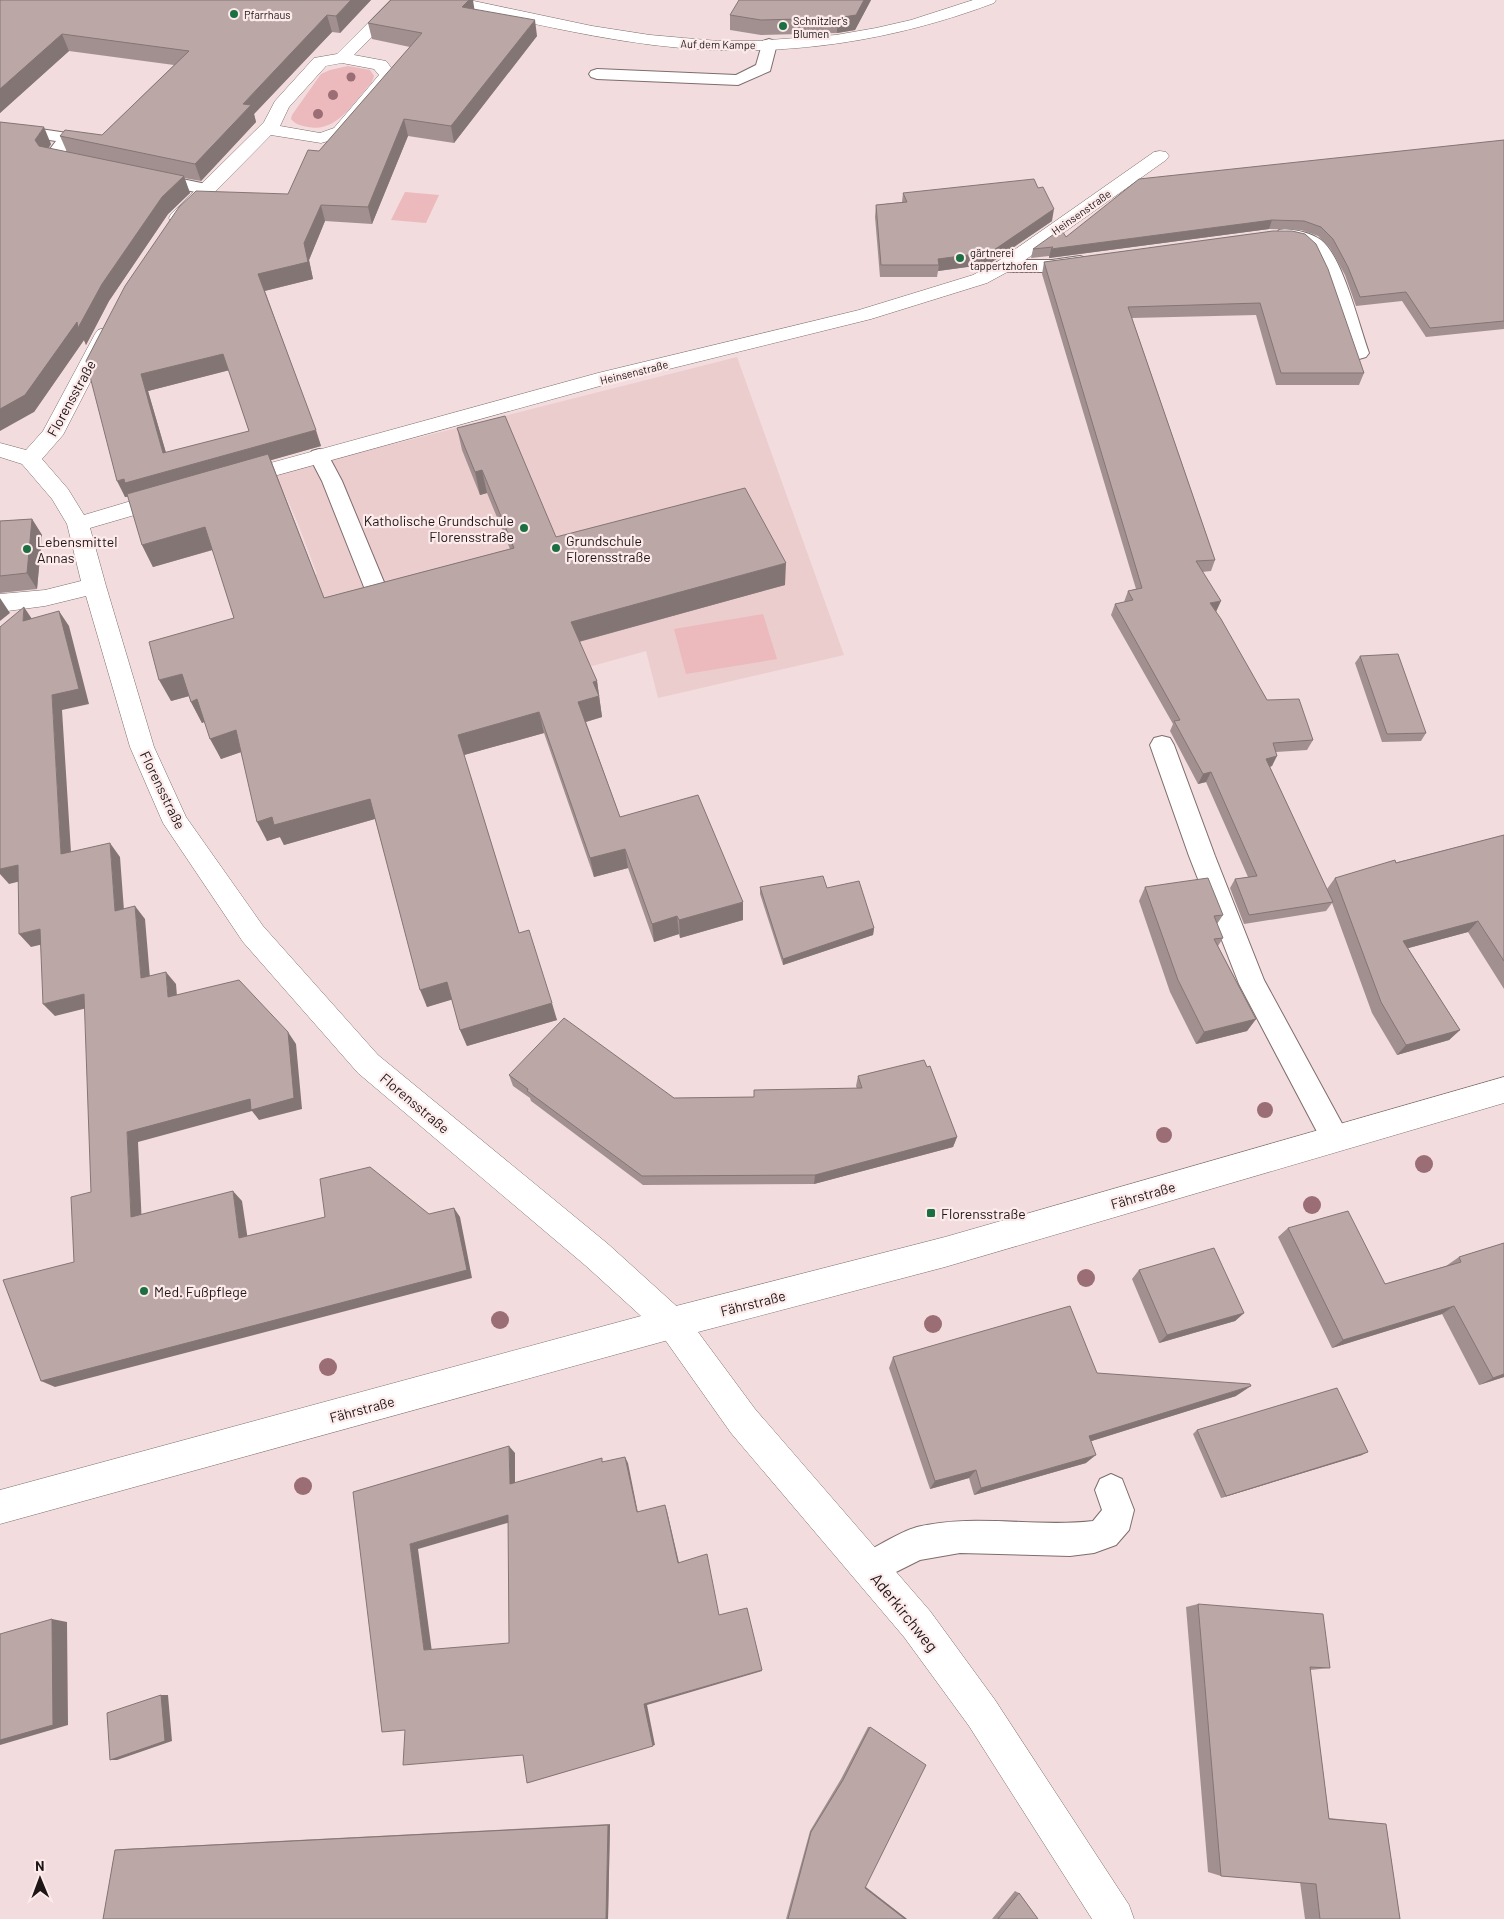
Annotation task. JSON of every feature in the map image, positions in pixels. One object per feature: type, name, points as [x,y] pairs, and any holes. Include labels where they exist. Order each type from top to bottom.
[{"type":"street","points":[[342,58],[400,0]]},
{"type":"street","name":"Auf dem Kampe","points":[[446,0],[598,32],[671,42],[724,45],[834,39],[881,32],[956,12],[988,0]]},
{"type":"street","points":[[166,236],[177,220],[205,190],[272,124],[281,106],[320,62],[342,58],[380,65],[388,75],[340,132],[321,138],[267,129]]},
{"type":"street","name":"Heinsenstraße","points":[[217,485],[598,380],[864,315],[980,279],[1004,266],[1160,156]]},
{"type":"street","name":"Florensstraße","points":[[112,318],[52,435],[30,459],[60,494],[78,524],[94,586],[142,747],[176,823],[253,934],[368,1064],[597,1255],[672,1323]]},
{"type":"street","points":[[0,450],[30,459]]},
{"type":"street","points":[[78,524],[189,492]]},
{"type":"street","points":[[0,602],[45,598],[94,586]]},
{"type":"street","points":[[16,622],[45,598]]},
{"type":"street","name":"Fährstraße","points":[[0,1508],[672,1323],[945,1252],[1504,1090]]},
{"type":"street","name":"Aderkirchweg","points":[[672,1323],[743,1421],[917,1624],[982,1713],[1115,1919]]},
{"type":"lane","points":[[597,74],[738,80],[764,68],[769,44]]},
{"type":"lane","points":[[0,128],[68,138],[53,157],[91,165]]},
{"type":"lane","points":[[138,175],[205,190]]},
{"type":"lane","points":[[1269,236],[1286,234],[1304,238],[1317,246],[1327,261],[1359,353]]},
{"type":"lane","points":[[1004,266],[1052,266],[1100,259]]},
{"type":"lane","points":[[319,456],[332,481],[375,587]]},
{"type":"lane","points":[[1162,745],[1202,856],[1252,984],[1335,1138]]},
{"type":"lane","points":[[870,1568],[916,1544],[960,1537],[1070,1540],[1094,1537],[1104,1533],[1117,1518],[1118,1510],[1111,1490]]},
{"type":"shaded area","points":[[348,66],[370,70],[374,76],[372,82],[344,114],[336,121],[318,128],[303,126],[291,119],[321,74]]},
{"type":"shaded area","points":[[405,192],[439,195],[426,223],[391,220]]},
{"type":"shaded area","name":"Grundschule Florensstraße","points":[[737,357],[844,655],[658,698],[646,651],[348,734],[311,575],[317,574],[297,521],[275,474]]},
{"type":"shaded area","points":[[763,614],[777,659],[686,674],[674,629]]},
{"type":"building","points":[[0,0],[351,0],[336,16],[327,15],[243,104],[251,105],[195,164],[60,136],[65,130],[102,135],[189,51],[62,34],[0,89]]},
{"type":"building","points":[[391,0],[469,0],[462,7],[535,20],[451,126],[404,119],[368,207],[321,205],[304,243],[308,262],[258,274],[316,430],[125,483],[124,479],[117,481],[86,361],[125,286],[179,207],[196,191],[288,194],[308,150],[319,151],[422,33],[368,23]],"holes":[[[223,354],[249,431],[163,453],[141,374]]]},
{"type":"building","points":[[739,0],[864,0],[856,15],[837,18],[761,20],[730,15]]},
{"type":"building","points":[[0,122],[44,127],[35,140],[39,146],[184,176],[162,197],[102,284],[78,328],[77,322],[25,395],[0,409]]},
{"type":"building","points":[[1504,140],[1504,321],[1430,328],[1406,292],[1360,297],[1348,267],[1333,239],[1321,227],[1304,221],[1272,220],[1051,249],[1053,247],[1033,249],[1061,229],[1066,237],[1139,179]]},
{"type":"building","points":[[1034,179],[1038,188],[1043,187],[1054,209],[991,252],[938,259],[939,265],[881,265],[876,205],[907,202],[903,193]]},
{"type":"building","points":[[1273,231],[1292,231],[1305,234],[1316,244],[1328,269],[1364,373],[1281,373],[1260,303],[1128,307],[1215,560],[1196,561],[1221,601],[1210,603],[1267,700],[1299,699],[1313,740],[1273,743],[1277,756],[1266,759],[1333,902],[1249,915],[1235,879],[1257,876],[1211,772],[1203,774],[1174,721],[1180,720],[1115,604],[1133,600],[1128,591],[1142,588],[1044,262]]},
{"type":"building","points":[[505,416],[556,537],[745,488],[786,563],[571,622],[597,681],[593,682],[599,696],[578,702],[620,817],[698,795],[743,902],[679,920],[677,916],[652,924],[625,849],[590,858],[539,712],[458,735],[519,933],[529,930],[552,1003],[460,1030],[447,982],[420,990],[370,799],[274,825],[272,817],[257,822],[236,730],[210,739],[197,699],[191,702],[182,674],[159,680],[149,642],[234,618],[205,527],[142,545],[127,494],[268,454],[324,598],[514,548],[482,470],[475,472],[457,428]]},
{"type":"building","points":[[32,519],[27,573],[0,576],[0,521]]},
{"type":"building","points":[[24,607],[23,621],[59,611],[79,689],[52,695],[61,854],[110,843],[115,911],[135,906],[141,978],[166,972],[168,997],[239,980],[288,1032],[294,1098],[251,1110],[250,1099],[127,1132],[131,1217],[233,1191],[239,1238],[325,1217],[320,1179],[370,1167],[429,1214],[454,1208],[467,1270],[41,1381],[3,1280],[74,1262],[71,1197],[91,1192],[84,994],[43,1004],[40,929],[19,934],[18,865],[0,869],[0,627]]},
{"type":"building","points":[[1398,654],[1426,733],[1387,734],[1360,656]]},
{"type":"building","points":[[1504,835],[1504,961],[1478,921],[1403,941],[1460,1030],[1406,1045],[1381,1002],[1335,878],[1395,860],[1396,863]]},
{"type":"building","points":[[823,876],[827,888],[859,881],[874,928],[783,959],[760,887]]},
{"type":"building","points":[[1208,878],[1223,915],[1214,916],[1223,938],[1214,939],[1256,1019],[1204,1032],[1178,980],[1145,887]]},
{"type":"building","points":[[564,1018],[674,1098],[754,1097],[754,1090],[862,1088],[858,1076],[924,1060],[927,1067],[930,1066],[957,1137],[815,1175],[642,1176],[527,1091],[528,1089],[509,1075]]},
{"type":"building","points":[[1348,1211],[1385,1284],[1461,1262],[1459,1257],[1504,1243],[1504,1374],[1493,1378],[1454,1306],[1343,1340],[1288,1228]]},
{"type":"building","points":[[1214,1248],[1244,1313],[1167,1335],[1139,1270]]},
{"type":"building","points":[[1070,1306],[1097,1373],[1250,1384],[1251,1386],[1089,1436],[1096,1455],[981,1488],[976,1470],[935,1481],[893,1357]]},
{"type":"building","points":[[1337,1388],[1368,1452],[1226,1496],[1197,1430]]},
{"type":"building","points":[[509,1446],[510,1484],[602,1458],[602,1462],[625,1457],[637,1512],[665,1505],[678,1563],[707,1554],[719,1615],[747,1608],[762,1670],[644,1704],[653,1746],[527,1783],[523,1755],[403,1765],[405,1730],[382,1732],[353,1492]],"holes":[[[508,1515],[509,1643],[424,1650],[410,1544]]]},
{"type":"building","points":[[1198,1604],[1323,1614],[1330,1668],[1310,1667],[1329,1819],[1386,1824],[1400,1919],[1320,1919],[1316,1884],[1221,1876]]},
{"type":"building","points":[[52,1619],[53,1725],[0,1740],[0,1634]]},
{"type":"building","points":[[161,1695],[165,1741],[110,1760],[107,1713]]},
{"type":"building","points":[[870,1727],[926,1765],[865,1888],[905,1919],[788,1919],[811,1832],[843,1780]]},
{"type":"building","points":[[608,1825],[606,1919],[103,1919],[115,1850]]},
{"type":"building","points":[[1019,1893],[1038,1919],[998,1919]]},
{"type":"place","name":"Pfarrhaus","points":[[234,14]]},
{"type":"place","name":"Schnitzler's Blumen","points":[[783,26]]},
{"type":"place","name":"gärtnerei tappertzhofen","points":[[960,258]]},
{"type":"place","name":"Katholische Grundschule Florensstraße","points":[[524,528]]},
{"type":"place","name":"Grundschule Florensstraße","points":[[556,548]]},
{"type":"place","name":"Lebensmittel Annas","points":[[27,549]]},
{"type":"place","name":"Florensstraße","points":[[931,1213]]},
{"type":"place","name":"Med. Fußpflege","points":[[144,1291]]}]
